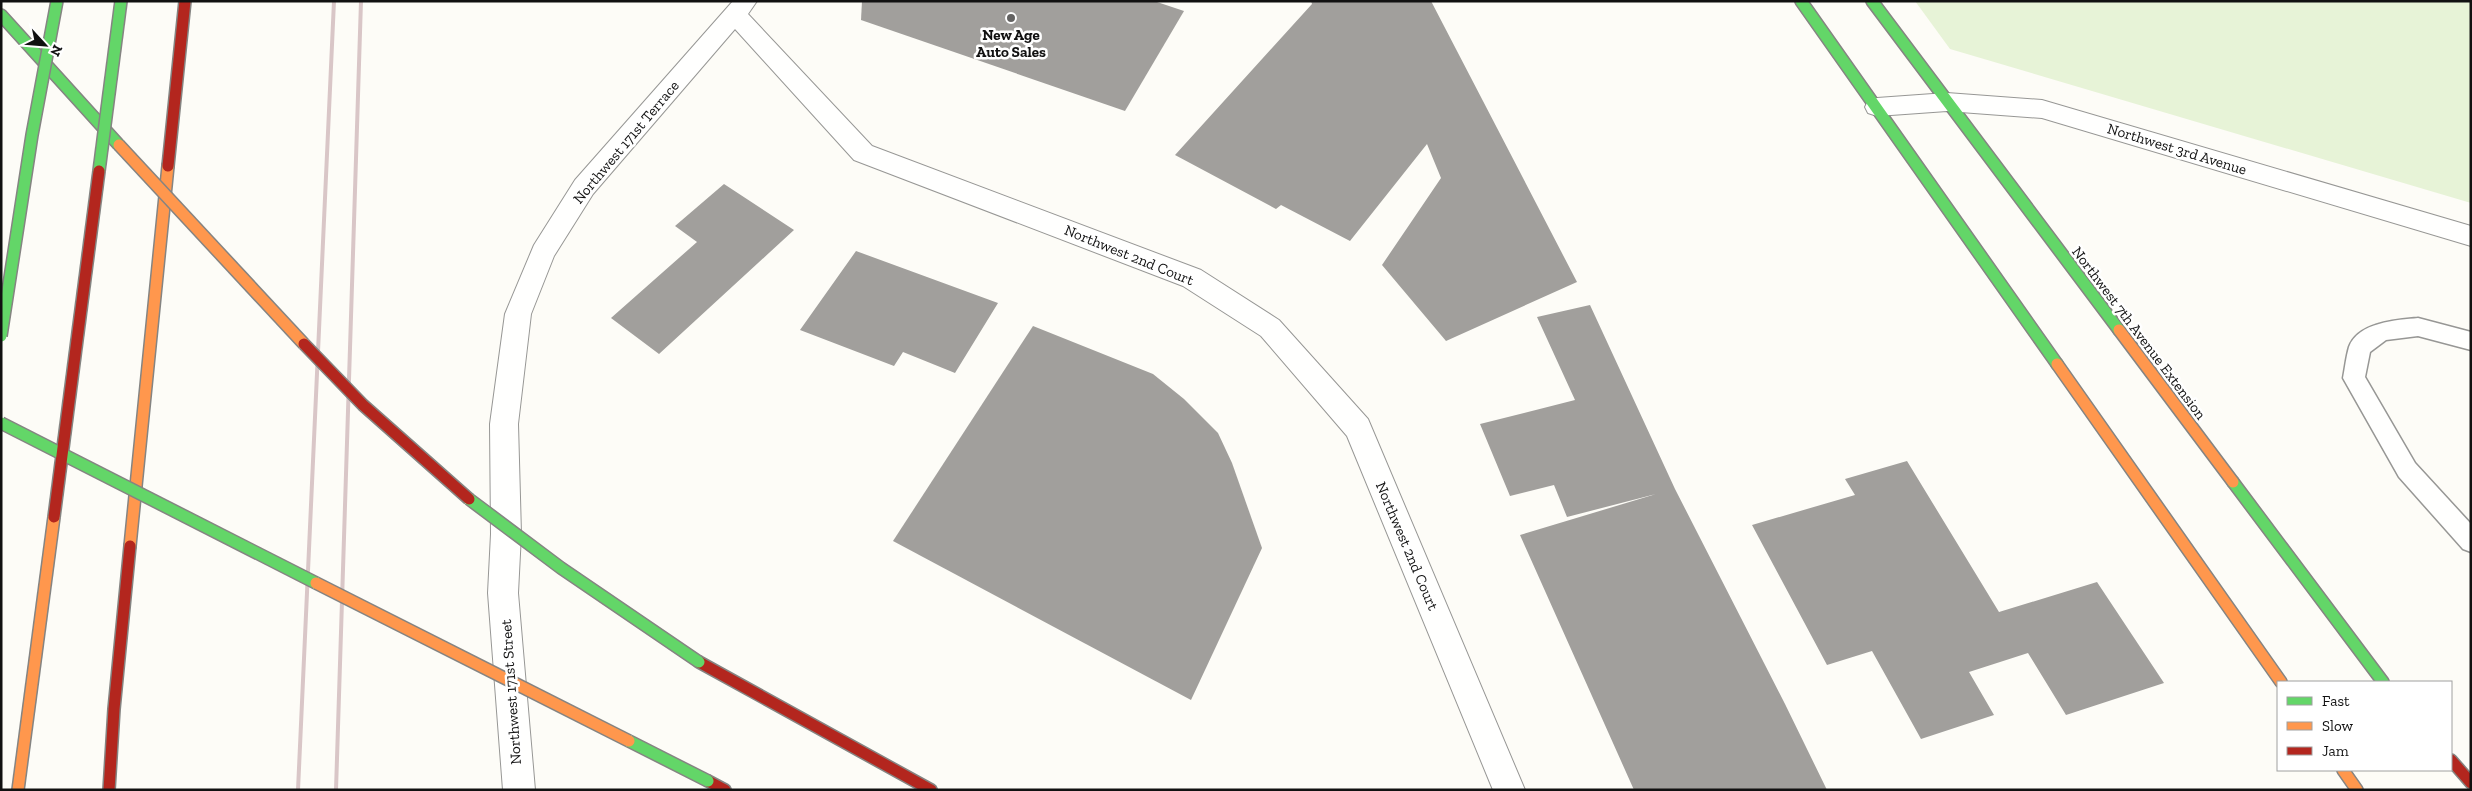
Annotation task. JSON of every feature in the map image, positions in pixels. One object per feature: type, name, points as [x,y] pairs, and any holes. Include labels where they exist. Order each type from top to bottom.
[{"type":"main road","points":[[1,336],[32,135],[57,1]]},
{"type":"main road","points":[[18,790],[121,1]]},
{"type":"main road","points":[[109,790],[115,700],[185,1]]},
{"type":"main road","points":[[1801,1],[2280,681]]},
{"type":"main road","name":"Northwest 7th Avenue Extension","points":[[1872,1],[2382,681]]},
{"type":"main road","points":[[1,15],[252,290],[363,406],[448,482],[561,568],[699,662],[931,790]]},
{"type":"main road","points":[[1,423],[725,790]]},
{"type":"main road","points":[[2452,761],[2471,783]]},
{"type":"main road","points":[[2344,771],[2357,790]]},
{"type":"street","name":"Northwest 171st Terrace","points":[[503,593],[506,534],[504,424],[518,314],[543,252],[584,187],[741,8]]},
{"type":"street","name":"Northwest 2nd Court","points":[[741,8],[863,153],[1192,278],[1270,328],[1358,428],[1509,790]]},
{"type":"street","name":"Northwest 3rd Avenue","points":[[1877,107],[1948,102],[2042,109],[2471,236]]},
{"type":"street","name":"Northwest 171st Street","points":[[503,593],[519,790]]},
{"type":"lane","points":[[2471,341],[2418,327],[2381,331],[2360,347],[2354,378],[2406,470],[2471,541]]},
{"type":"green space","points":[[1915,1],[2471,1],[2471,203],[1950,49]]},
{"type":"building","points":[[862,1],[1154,1],[1184,11],[1125,111],[861,20]]},
{"type":"building","points":[[1311,1],[1431,1],[1577,282],[1446,341],[1382,265],[1441,178],[1427,144],[1350,241],[1281,205],[1276,209],[1175,155],[1312,4]]},
{"type":"building","points":[[724,184],[794,230],[659,354],[611,318],[697,242],[675,226]]},
{"type":"building","points":[[856,251],[998,303],[955,373],[903,352],[894,366],[800,330]]},
{"type":"building","points":[[1590,305],[1675,489],[1827,790],[1634,790],[1520,535],[1656,494],[1567,517],[1554,485],[1510,496],[1480,424],[1575,400],[1537,317]]},
{"type":"building","points":[[1033,326],[1153,374],[1184,399],[1218,433],[1232,463],[1262,548],[1191,700],[893,541]]},
{"type":"building","points":[[1907,461],[1999,612],[2097,582],[2164,683],[2066,715],[2028,653],[1969,672],[1994,715],[1921,739],[1872,651],[1827,665],[1752,525],[1855,495],[1845,479]]},
{"type":"railway","points":[[298,790],[334,1]]},
{"type":"railway","points":[[336,790],[361,1]]},
{"type":"traffic: fast","points":[[1,336],[32,135],[57,1]]},
{"type":"traffic: fast","points":[[99,171],[121,1]]},
{"type":"traffic: fast","points":[[1801,1],[2057,364]]},
{"type":"traffic: fast","points":[[1872,1],[2119,330]]},
{"type":"traffic: fast","points":[[1,15],[118,144]]},
{"type":"traffic: fast","points":[[1,423],[316,583]]},
{"type":"traffic: fast","points":[[2233,482],[2382,681]]},
{"type":"traffic: fast","points":[[469,499],[561,568],[699,662]]},
{"type":"traffic: fast","points":[[629,741],[708,781]]},
{"type":"traffic: slow","points":[[119,145],[304,344]]},
{"type":"traffic: slow","points":[[130,546],[168,166]]},
{"type":"traffic: slow","points":[[2119,330],[2233,482]]},
{"type":"traffic: slow","points":[[2057,364],[2280,681]]},
{"type":"traffic: slow","points":[[18,790],[54,517]]},
{"type":"traffic: slow","points":[[316,583],[629,741]]},
{"type":"traffic: slow","points":[[2344,771],[2357,790]]},
{"type":"traffic: jam","points":[[168,166],[185,1]]},
{"type":"traffic: jam","points":[[54,517],[99,171]]},
{"type":"traffic: jam","points":[[304,344],[363,405],[469,499]]},
{"type":"traffic: jam","points":[[109,790],[114,709],[130,546]]},
{"type":"traffic: jam","points":[[699,662],[931,790]]},
{"type":"traffic: jam","points":[[2452,761],[2471,783]]},
{"type":"traffic: jam","points":[[708,781],[725,790]]},
{"type":"place","name":"New Age Auto Sales","points":[[1011,18]]}]
